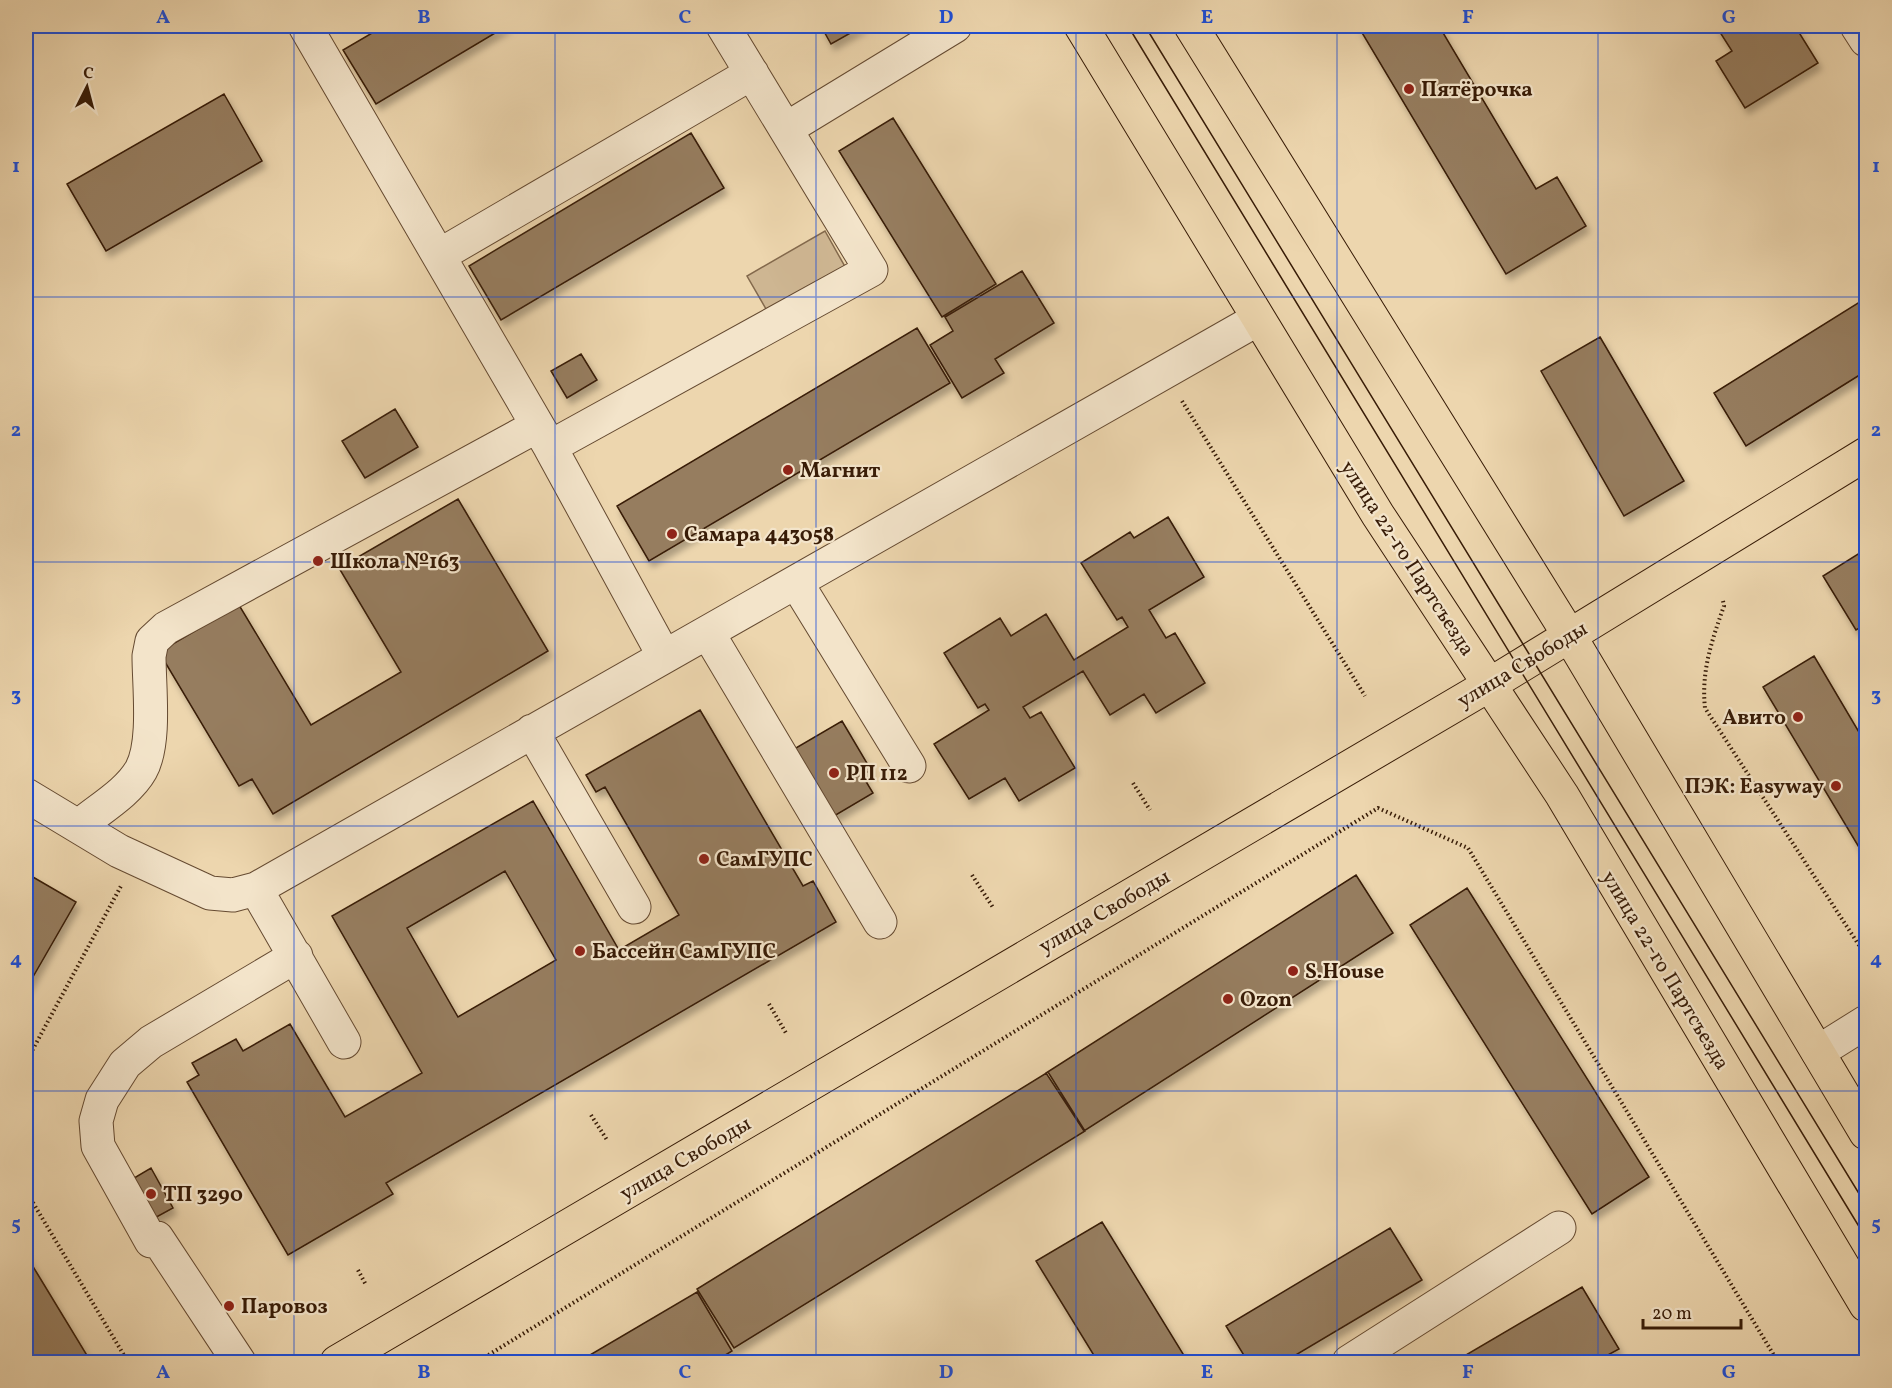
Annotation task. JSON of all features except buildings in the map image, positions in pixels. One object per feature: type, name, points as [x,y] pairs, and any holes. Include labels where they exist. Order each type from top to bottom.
[{"type":"main road","name":"улица 22-го Партсъезда","points":[[1081,26],[1378,515],[1562,795],[1866,1305]]},
{"type":"main road","points":[[1191,26],[1569,635],[1866,1133]]},
{"type":"main road","name":"улица Свободы","points":[[337,1362],[1489,685],[1866,454]]},
{"type":"street","points":[[307,26],[544,437],[664,656]]},
{"type":"street","points":[[79,826],[130,784],[141,770],[148,750],[149,656],[152,641],[166,628],[871,270],[723,26]]},
{"type":"street","points":[[786,129],[955,26]]},
{"type":"street","points":[[1857,26],[1866,40]]},
{"type":"street","points":[[440,255],[752,73]]},
{"type":"street","points":[[26,795],[135,859],[210,893],[233,895],[256,889],[1258,319]]},
{"type":"street","points":[[796,582],[909,766]]},
{"type":"street","points":[[708,633],[880,922]]},
{"type":"street","points":[[532,731],[634,907]]},
{"type":"street","points":[[256,889],[344,1042]]},
{"type":"street","points":[[238,1362],[157,1238],[151,1241],[98,1146],[96,1121],[102,1100],[112,1080],[125,1064],[142,1050],[296,956]]},
{"type":"street","points":[[1818,1052],[1866,1022]]},
{"type":"street","points":[[1349,1362],[1559,1228]]},
{"type":"path","points":[[1164,371],[1365,696]]},
{"type":"path","points":[[1723,601],[1724,606],[1708,650],[1703,685],[1705,708],[1866,956]]},
{"type":"path","points":[[1133,783],[1150,810]]},
{"type":"path","points":[[477,1362],[1378,808],[1468,848],[1779,1362]]},
{"type":"path","points":[[26,1062],[135,859]]},
{"type":"path","points":[[972,875],[994,909]]},
{"type":"path","points":[[769,1004],[786,1033]]},
{"type":"path","points":[[591,1115],[607,1140]]},
{"type":"path","points":[[26,1191],[128,1362]]},
{"type":"path","points":[[357,1270],[366,1285]]},
{"type":"shaded area","points":[[825,231],[848,272],[770,316],[747,276]]},
{"type":"tram line","points":[[1128,26],[1866,1238]]},
{"type":"tram line","points":[[1145,26],[1866,1205]]},
{"type":"place","name":"Пятёрочка","points":[[1409,89]]},
{"type":"place","name":"Магнит","points":[[788,470]]},
{"type":"place","name":"Самара 443058","points":[[672,534]]},
{"type":"place","name":"Школа №163","points":[[318,561]]},
{"type":"place","name":"Авито","points":[[1798,717]]},
{"type":"place","name":"РП 112","points":[[834,773]]},
{"type":"place","name":"ПЭК: Easyway","points":[[1836,786]]},
{"type":"place","name":"СамГУПС","points":[[704,859]]},
{"type":"place","name":"Бассейн СамГУПС","points":[[580,951]]},
{"type":"place","name":"S.House","points":[[1293,971]]},
{"type":"place","name":"Ozon","points":[[1228,999]]},
{"type":"place","name":"ТП 3290","points":[[151,1194]]},
{"type":"place","name":"Паровоз","points":[[229,1306]]}]
